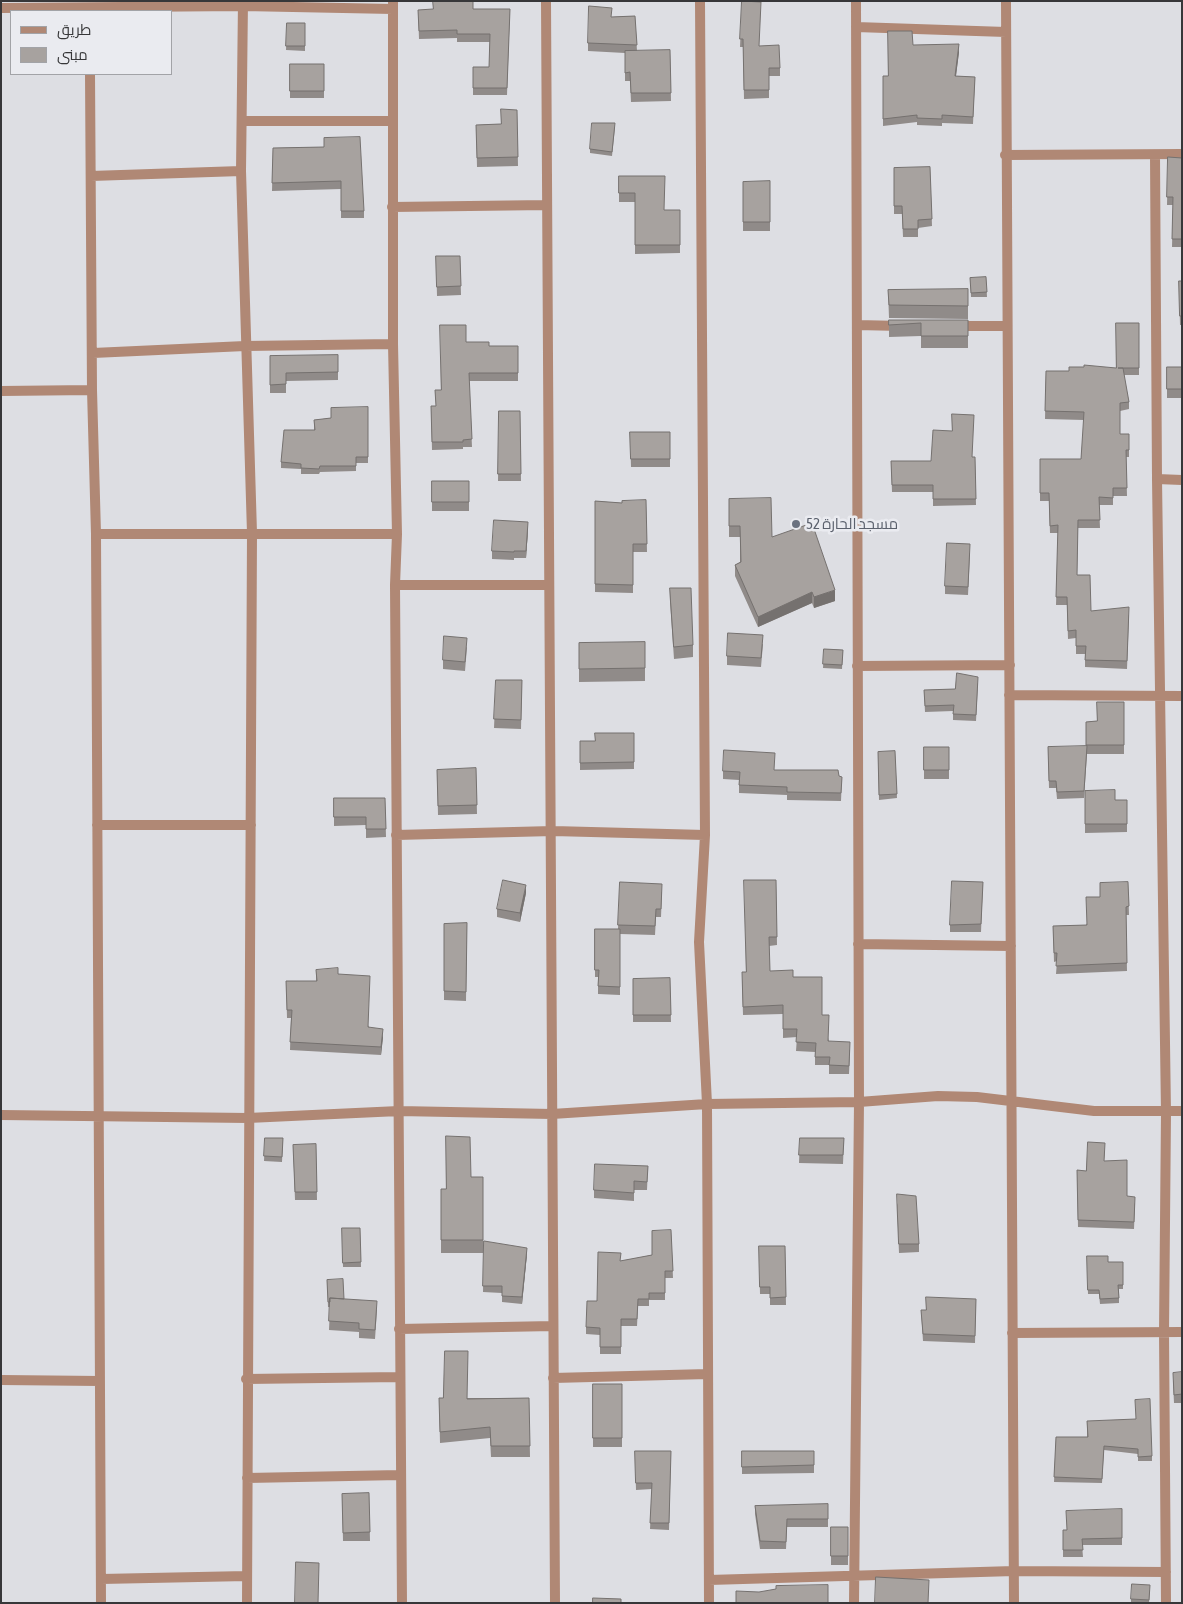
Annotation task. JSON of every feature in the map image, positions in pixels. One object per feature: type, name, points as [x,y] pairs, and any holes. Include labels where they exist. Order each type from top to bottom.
[{"type":"street","points":[[546,1],[549,585],[553,831],[552,1114],[555,1603]]},
{"type":"street","points":[[700,1],[705,834],[699,942],[707,1104],[709,1603]]},
{"type":"street","points":[[854,1603],[859,1102],[856,1]]},
{"type":"street","points":[[1006,1],[1014,1603]]},
{"type":"street","points":[[243,4],[241,171],[252,533],[246,1379],[247,1603]]},
{"type":"street","points":[[1,8],[243,4],[393,5],[392,207],[397,534],[395,585],[396,835],[402,1603]]},
{"type":"street","points":[[856,26],[1006,32]]},
{"type":"street","points":[[90,75],[92,390],[96,534],[101,1603]]},
{"type":"street","points":[[242,121],[392,121]]},
{"type":"street","points":[[1155,154],[1157,479],[1166,1113],[1164,1332],[1166,1603]]},
{"type":"street","points":[[1006,155],[1182,154]]},
{"type":"street","points":[[91,176],[241,171]]},
{"type":"street","points":[[392,207],[547,205]]},
{"type":"street","points":[[857,325],[913,326]]},
{"type":"street","points":[[941,326],[1007,326]]},
{"type":"street","points":[[93,353],[245,346],[393,344]]},
{"type":"street","points":[[1,391],[92,390]]},
{"type":"street","points":[[1157,479],[1182,480]]},
{"type":"street","points":[[96,534],[397,534]]},
{"type":"street","points":[[395,585],[549,585]]},
{"type":"street","points":[[857,666],[1010,665]]},
{"type":"street","points":[[1009,695],[1182,696]]},
{"type":"street","points":[[97,825],[251,825]]},
{"type":"street","points":[[396,835],[553,831],[705,834]]},
{"type":"street","points":[[858,944],[1011,946]]},
{"type":"street","points":[[1,1116],[248,1118],[399,1111],[552,1114],[707,1104],[859,1102],[898,1097],[938,1096],[977,1097],[1094,1111],[1166,1113],[1182,1111]]},
{"type":"street","points":[[399,1329],[553,1326]]},
{"type":"street","points":[[1012,1333],[1182,1332]]},
{"type":"street","points":[[553,1378],[708,1374]]},
{"type":"street","points":[[246,1379],[400,1377]]},
{"type":"street","points":[[1,1380],[100,1380]]},
{"type":"street","points":[[247,1478],[400,1475]]},
{"type":"street","points":[[709,1580],[854,1578],[1014,1571],[1166,1572]]},
{"type":"street","points":[[101,1579],[247,1576]]},
{"type":"building","points":[[433,1],[473,1],[473,9],[510,9],[507,88],[473,88],[473,67],[489,67],[490,34],[457,34],[457,30],[419,31],[418,10],[433,9]]},
{"type":"building","points":[[742,1],[761,2],[759,46],[779,45],[780,68],[769,68],[769,90],[744,90],[743,39],[740,39]]},
{"type":"building","points":[[589,6],[612,8],[611,17],[635,16],[637,45],[588,43]]},
{"type":"building","points":[[287,23],[305,23],[305,46],[286,46]]},
{"type":"building","points":[[888,31],[912,31],[913,45],[959,44],[955,76],[975,77],[973,117],[942,115],[942,119],[917,118],[917,115],[883,119],[883,76],[888,76]]},
{"type":"building","points":[[670,50],[671,93],[631,93],[630,72],[625,73],[625,51]]},
{"type":"building","points":[[290,64],[324,64],[324,91],[290,91]]},
{"type":"building","points":[[501,109],[517,110],[518,157],[477,158],[476,125],[501,124]]},
{"type":"building","points":[[592,123],[615,123],[612,152],[590,149]]},
{"type":"building","points":[[360,137],[364,211],[341,211],[341,181],[272,183],[273,148],[324,147],[324,138]]},
{"type":"building","points":[[1168,157],[1182,158],[1182,239],[1172,239],[1173,197],[1167,197]]},
{"type":"building","points":[[930,167],[932,219],[918,220],[918,229],[903,229],[902,206],[894,206],[894,168]]},
{"type":"building","points":[[619,176],[665,176],[664,210],[680,210],[680,245],[635,245],[635,193],[619,193]]},
{"type":"building","points":[[770,181],[770,222],[743,222],[743,182]]},
{"type":"building","points":[[436,256],[460,256],[461,286],[437,287]]},
{"type":"building","points":[[986,277],[987,292],[971,293],[970,278]]},
{"type":"building","points":[[1179,281],[1182,281],[1182,316],[1180,316]]},
{"type":"building","points":[[968,289],[968,306],[889,305],[888,290]]},
{"type":"building","points":[[889,320],[968,320],[968,336],[921,336],[921,323],[889,325]]},
{"type":"building","points":[[1116,323],[1139,323],[1139,368],[1123,368],[1129,402],[1120,403],[1120,434],[1129,434],[1129,450],[1126,450],[1127,488],[1113,488],[1113,498],[1099,497],[1100,520],[1078,520],[1077,575],[1090,575],[1091,611],[1129,607],[1127,661],[1085,660],[1086,646],[1076,646],[1076,630],[1068,631],[1067,597],[1056,597],[1058,525],[1050,526],[1049,493],[1040,493],[1040,459],[1081,459],[1084,412],[1045,411],[1046,371],[1069,371],[1069,367],[1084,367],[1084,365],[1116,368]]},
{"type":"building","points":[[440,325],[466,325],[466,342],[489,342],[489,346],[518,346],[518,373],[469,373],[472,439],[463,440],[463,442],[432,442],[431,406],[436,406],[435,390],[441,390]]},
{"type":"building","points":[[338,355],[338,372],[286,373],[286,384],[270,385],[270,356]]},
{"type":"building","points":[[1167,367],[1182,367],[1182,389],[1167,389]]},
{"type":"building","points":[[368,407],[368,457],[356,457],[356,466],[320,466],[319,469],[301,468],[301,464],[281,462],[284,430],[315,430],[314,420],[331,418],[331,408]]},
{"type":"building","points":[[499,411],[520,411],[521,474],[498,474]]},
{"type":"building","points":[[952,414],[974,415],[972,457],[975,457],[976,499],[933,499],[933,485],[892,485],[891,461],[931,461],[933,430],[952,431]]},
{"type":"building","points":[[630,432],[670,432],[670,459],[631,459]]},
{"type":"building","points":[[432,481],[469,481],[469,502],[432,502]]},
{"type":"building","points":[[771,498],[772,537],[812,523],[835,590],[814,597],[812,592],[758,617],[735,565],[741,562],[740,526],[729,526],[729,499]]},
{"type":"building","points":[[646,500],[647,544],[633,544],[633,585],[595,584],[595,501],[622,503],[622,501]]},
{"type":"building","points":[[494,520],[528,522],[526,551],[492,551]]},
{"type":"building","points":[[947,543],[970,544],[968,587],[945,586]]},
{"type":"building","points":[[670,588],[691,588],[693,645],[674,647]]},
{"type":"building","points":[[728,633],[763,635],[761,658],[727,656]]},
{"type":"building","points":[[444,636],[467,638],[465,662],[443,660]]},
{"type":"building","points":[[645,642],[645,668],[579,669],[579,643]]},
{"type":"building","points":[[824,649],[843,650],[842,665],[823,664]]},
{"type":"building","points":[[957,673],[978,677],[976,715],[953,714],[954,705],[925,706],[924,690],[955,689]]},
{"type":"building","points":[[496,680],[522,680],[521,720],[494,719]]},
{"type":"building","points":[[1097,702],[1124,702],[1124,745],[1086,745],[1086,722],[1097,721]]},
{"type":"building","points":[[595,733],[634,733],[634,762],[580,763],[580,741],[595,741]]},
{"type":"building","points":[[1087,746],[1084,791],[1057,792],[1056,781],[1049,781],[1048,747]]},
{"type":"building","points":[[924,747],[949,747],[949,770],[924,770]]},
{"type":"building","points":[[724,750],[775,753],[774,770],[838,770],[839,776],[842,777],[841,793],[787,792],[787,787],[739,785],[740,772],[723,771]]},
{"type":"building","points":[[895,751],[897,794],[879,795],[878,752]]},
{"type":"building","points":[[476,768],[477,805],[438,806],[437,770]]},
{"type":"building","points":[[1115,790],[1115,800],[1127,800],[1127,824],[1085,824],[1085,791]]},
{"type":"building","points":[[334,798],[385,798],[386,829],[366,829],[366,817],[334,817]]},
{"type":"building","points":[[503,880],[526,885],[520,913],[497,909]]},
{"type":"building","points":[[744,880],[776,880],[777,937],[769,937],[770,971],[793,970],[793,977],[822,977],[822,1015],[829,1015],[828,1041],[850,1042],[849,1066],[829,1065],[830,1057],[815,1057],[816,1043],[796,1042],[797,1029],[783,1029],[783,1005],[743,1007],[742,972],[746,972]]},
{"type":"building","points":[[952,881],[983,882],[981,924],[950,925]]},
{"type":"building","points":[[620,882],[662,884],[661,909],[656,909],[655,926],[618,925]]},
{"type":"building","points":[[1128,882],[1129,906],[1126,907],[1127,963],[1056,966],[1057,953],[1054,953],[1053,926],[1087,925],[1086,897],[1100,897],[1100,883]]},
{"type":"building","points":[[467,923],[466,992],[444,991],[444,924]]},
{"type":"building","points":[[595,929],[620,929],[620,987],[598,986],[599,970],[595,970]]},
{"type":"building","points":[[338,968],[338,974],[370,976],[368,1027],[383,1029],[381,1047],[290,1042],[292,1010],[287,1010],[286,981],[317,981],[316,970]]},
{"type":"building","points":[[670,978],[671,1015],[633,1015],[633,979]]},
{"type":"building","points":[[446,1136],[470,1137],[471,1177],[483,1177],[483,1240],[441,1240],[441,1189],[446,1189]]},
{"type":"building","points":[[265,1138],[283,1138],[282,1157],[264,1156]]},
{"type":"building","points":[[800,1138],[844,1138],[843,1155],[799,1155]]},
{"type":"building","points":[[1088,1142],[1105,1143],[1104,1161],[1127,1160],[1127,1196],[1135,1197],[1134,1222],[1078,1220],[1077,1170],[1086,1171]]},
{"type":"building","points":[[316,1144],[317,1192],[295,1192],[293,1145]]},
{"type":"building","points":[[595,1164],[648,1166],[647,1182],[634,1181],[634,1193],[594,1190]]},
{"type":"building","points":[[897,1194],[916,1196],[919,1244],[899,1244]]},
{"type":"building","points":[[342,1228],[360,1228],[361,1262],[343,1263]]},
{"type":"building","points":[[671,1230],[673,1271],[665,1271],[665,1293],[649,1293],[649,1299],[638,1299],[637,1319],[621,1319],[621,1347],[600,1347],[600,1328],[586,1327],[587,1301],[597,1301],[598,1252],[621,1253],[620,1261],[652,1255],[652,1231]]},
{"type":"building","points":[[484,1241],[527,1248],[522,1297],[502,1296],[502,1286],[483,1286]]},
{"type":"building","points":[[759,1246],[785,1246],[786,1297],[770,1298],[770,1287],[760,1287]]},
{"type":"building","points":[[1087,1256],[1108,1256],[1108,1262],[1123,1262],[1123,1285],[1118,1285],[1119,1298],[1100,1299],[1099,1290],[1088,1290]]},
{"type":"building","points":[[343,1279],[344,1299],[330,1298],[330,1302],[328,1302],[327,1280]]},
{"type":"building","points":[[926,1297],[976,1299],[975,1336],[923,1334],[921,1310],[926,1310]]},
{"type":"building","points":[[330,1298],[377,1301],[375,1330],[359,1329],[359,1323],[329,1321]]},
{"type":"building","points":[[445,1351],[468,1351],[467,1399],[529,1398],[530,1446],[491,1446],[490,1427],[440,1432],[439,1398],[443,1398]]},
{"type":"building","points":[[1182,1372],[1182,1394],[1174,1395],[1173,1373]]},
{"type":"building","points":[[593,1384],[622,1384],[622,1438],[593,1438]]},
{"type":"building","points":[[1150,1399],[1152,1456],[1138,1457],[1138,1449],[1104,1446],[1102,1479],[1054,1477],[1056,1437],[1088,1437],[1087,1421],[1136,1419],[1135,1400]]},
{"type":"building","points":[[635,1451],[671,1451],[669,1523],[650,1523],[652,1483],[636,1483]]},
{"type":"building","points":[[742,1451],[814,1451],[814,1465],[742,1467]]},
{"type":"building","points":[[369,1493],[370,1532],[343,1533],[342,1494]]},
{"type":"building","points":[[828,1504],[828,1519],[787,1519],[786,1542],[760,1541],[755,1506]]},
{"type":"building","points":[[1122,1509],[1122,1538],[1082,1539],[1083,1550],[1063,1550],[1063,1530],[1067,1530],[1066,1511]]},
{"type":"building","points":[[831,1527],[848,1527],[848,1556],[831,1556]]},
{"type":"building","points":[[296,1562],[319,1563],[318,1603],[295,1603]]},
{"type":"building","points":[[876,1577],[929,1580],[928,1603],[875,1603]]},
{"type":"building","points":[[1132,1584],[1150,1585],[1149,1600],[1131,1599]]},
{"type":"building","points":[[828,1585],[828,1603],[736,1603],[736,1591],[759,1592],[776,1589],[776,1586]]},
{"type":"building","points":[[593,1598],[621,1599],[621,1603],[593,1603]]},
{"type":"place","name":"مسجد الحارة 52","points":[[796,524]]}]
